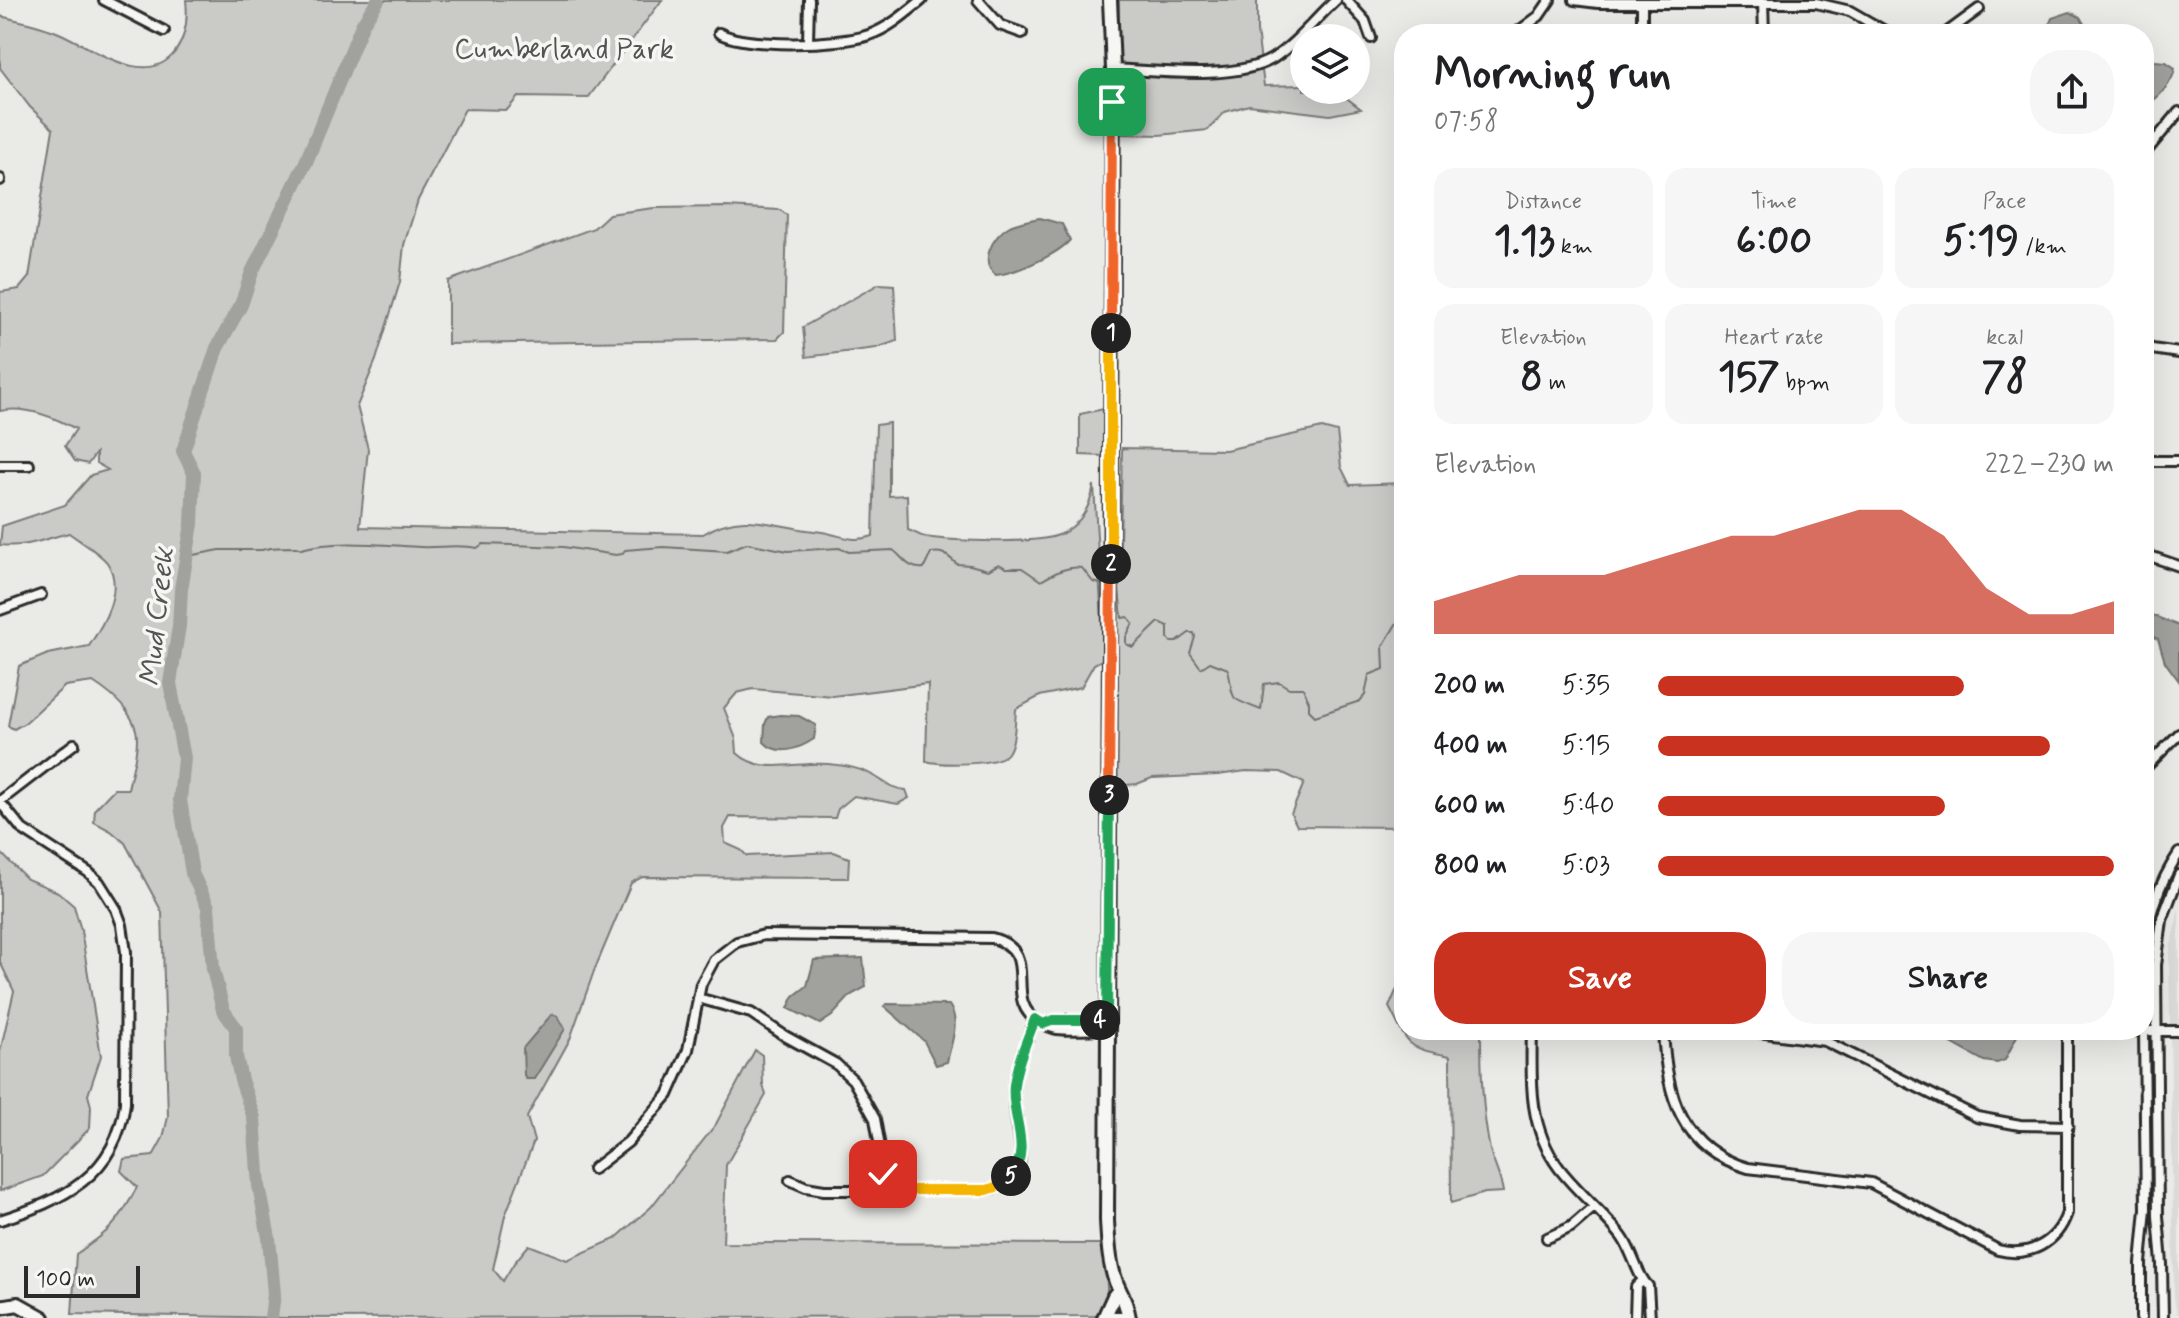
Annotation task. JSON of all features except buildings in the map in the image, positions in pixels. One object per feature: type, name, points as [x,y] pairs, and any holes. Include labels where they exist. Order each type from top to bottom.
[{"type":"main road","points":[[1110,0],[1113,69],[1107,1220],[1110,1252],[1129,1318]]},
{"type":"main road","points":[[1119,1290],[1104,1318],[1123,1318]]},
{"type":"main road","points":[[1,1307],[18,1304],[30,1314],[43,1318]]},
{"type":"street","points":[[104,0],[164,31]]},
{"type":"street","points":[[808,42],[809,0]]},
{"type":"street","points":[[719,33],[739,40],[838,42],[869,35],[885,27],[922,0]]},
{"type":"street","points":[[978,0],[1000,25],[1022,33]]},
{"type":"street","points":[[1113,69],[1231,72],[1259,66],[1275,57],[1336,0]]},
{"type":"street","points":[[1346,0],[1365,21],[1371,38]]},
{"type":"street","points":[[1528,24],[1539,16],[1550,0]]},
{"type":"street","points":[[1574,0],[1586,3],[1763,2],[1829,5],[1865,17],[1875,24]]},
{"type":"street","points":[[1763,2],[1764,24]]},
{"type":"street","points":[[1642,3],[1642,24]]},
{"type":"street","points":[[1959,24],[1979,9]]},
{"type":"street","points":[[2154,142],[2179,112]]},
{"type":"street","points":[[2154,349],[2179,353]]},
{"type":"street","points":[[2154,461],[2179,461]]},
{"type":"street","points":[[0,465],[29,465]]},
{"type":"street","points":[[2154,557],[2179,566]]},
{"type":"street","points":[[0,610],[41,595]]},
{"type":"street","points":[[2154,759],[2179,734]]},
{"type":"street","points":[[0,1220],[50,1203],[77,1187],[95,1170],[116,1137],[125,1103],[126,952],[116,909],[99,882],[76,863],[22,829],[0,802],[74,744]]},
{"type":"street","points":[[2154,895],[2179,853]]},
{"type":"street","points":[[2163,1318],[2158,1216],[2156,965],[2162,920],[2179,875]]},
{"type":"street","points":[[2154,905],[2166,908]]},
{"type":"street","points":[[2154,918],[2162,920]]},
{"type":"street","points":[[593,1169],[628,1142],[668,1095],[688,1050],[704,975],[721,952],[746,938],[764,935],[984,937],[1000,940],[1014,949],[1021,966],[1022,1002],[1039,1022]]},
{"type":"street","points":[[698,998],[759,1017],[785,1036],[836,1064],[853,1080],[875,1119],[883,1164],[883,1190]]},
{"type":"street","points":[[1039,1022],[1054,1020],[1107,1024]]},
{"type":"street","points":[[790,1180],[815,1190],[987,1190],[999,1186],[1017,1168],[1022,1150],[1013,1100],[1014,1085],[1018,1064],[1039,1022]]},
{"type":"street","points":[[2156,1030],[2179,1031]]},
{"type":"street","points":[[1532,1040],[1531,1087],[1537,1125],[1552,1158],[1630,1249],[1642,1281],[1648,1286],[1650,1318]]},
{"type":"street","points":[[1664,1040],[1670,1091],[1679,1114],[1688,1129],[1713,1153],[1748,1168],[1871,1183],[2004,1251],[2021,1253],[2052,1239],[2061,1227],[2068,1202],[2067,1040]]},
{"type":"street","points":[[1818,1040],[1977,1117],[2020,1125],[2068,1126]]},
{"type":"street","points":[[2141,1318],[2141,1263],[2146,1209],[2144,1040]]},
{"type":"street","points":[[1547,1238],[1571,1227],[1594,1207]]},
{"type":"street","points":[[1635,1318],[1636,1287],[1642,1281]]},
{"type":"shaded area","points":[[2070,12],[2080,17],[2084,24],[2049,24],[2052,18]]},
{"type":"shaded area","points":[[2154,61],[2166,62],[2175,68],[2164,90],[2154,100]]},
{"type":"shaded area","points":[[1040,218],[1062,224],[1070,240],[1056,252],[1036,262],[996,275],[988,264],[988,257],[997,237],[1012,225]]},
{"type":"shaded area","points":[[2154,616],[2179,626],[2179,681],[2165,662],[2158,639],[2154,637]]},
{"type":"shaded area","points":[[799,716],[816,725],[814,739],[789,750],[770,747],[764,742],[765,724],[768,717]]},
{"type":"shaded area","points":[[2179,908],[2177,1314],[2174,1297],[2169,955]]},
{"type":"shaded area","points":[[863,958],[866,987],[851,995],[820,1024],[788,1008],[794,996],[807,986],[814,960]]},
{"type":"shaded area","points":[[949,1005],[955,1025],[947,1062],[936,1065],[924,1041],[884,1006]]},
{"type":"shaded area","points":[[552,1014],[558,1016],[565,1029],[534,1079],[526,1079],[523,1048]]},
{"type":"shaded area","points":[[1946,1040],[2015,1040],[2005,1060],[1997,1063],[1984,1061]]},
{"type":"green space","name":"Cumberland Park","points":[[186,0],[662,0],[588,98],[518,97],[507,110],[465,109],[418,200],[404,245],[400,282],[376,360],[357,406],[368,449],[360,527],[703,534],[728,523],[750,521],[862,539],[873,536],[876,425],[889,423],[889,496],[907,495],[908,530],[923,536],[995,541],[1034,540],[1061,534],[1088,507],[1094,485],[1104,659],[1094,664],[1081,687],[1040,696],[1016,709],[1012,744],[1002,757],[969,763],[926,761],[928,684],[833,696],[753,689],[737,693],[724,708],[736,739],[737,753],[747,760],[768,766],[833,764],[850,767],[906,790],[909,798],[898,804],[854,796],[838,809],[835,818],[730,817],[724,828],[725,843],[747,856],[834,852],[849,858],[848,878],[642,877],[631,883],[594,971],[570,1039],[527,1117],[534,1141],[505,1216],[493,1269],[503,1281],[529,1245],[567,1260],[615,1239],[651,1207],[716,1124],[755,1050],[762,1055],[766,1095],[726,1165],[723,1243],[1100,1244],[1107,1292],[1095,1316],[287,1318],[72,1314],[76,1254],[105,1233],[125,1210],[137,1187],[121,1171],[124,1159],[153,1156],[163,1138],[168,1117],[162,912],[125,843],[94,822],[95,809],[114,789],[128,789],[137,736],[125,709],[93,682],[65,686],[25,723],[14,729],[8,726],[19,666],[48,654],[89,646],[110,607],[114,585],[105,560],[69,533],[27,544],[0,545],[2,526],[65,505],[91,475],[108,470],[96,463],[96,453],[88,464],[75,461],[65,446],[76,429],[30,411],[0,411],[0,292],[19,289],[29,277],[53,129],[30,107],[0,68],[0,16],[52,30],[118,62],[149,67],[163,63],[179,46],[187,14]]},
{"type":"green space","points":[[1119,0],[1257,0],[1257,31],[1264,86],[1290,85],[1290,104],[1354,104],[1361,109],[1330,115],[1249,105],[1225,112],[1208,130],[1159,135],[1123,134],[1119,89]]},
{"type":"green space","points":[[654,208],[780,210],[787,215],[784,332],[777,339],[448,344],[448,281],[594,228],[609,214]]},
{"type":"green space","points":[[879,284],[894,285],[897,341],[876,348],[806,357],[803,327]]},
{"type":"green space","points":[[1104,409],[1105,456],[1080,455],[1080,414]]},
{"type":"green space","points":[[1322,428],[1337,432],[1341,467],[1350,485],[1394,483],[1394,827],[1297,826],[1291,814],[1304,783],[1281,772],[1246,771],[1152,778],[1137,784],[1115,786],[1122,448],[1226,450]]},
{"type":"green space","points":[[0,852],[27,879],[58,892],[74,906],[81,930],[101,1056],[88,1095],[90,1128],[43,1176],[0,1191],[0,1052],[14,991],[0,962]]},
{"type":"green space","points":[[1394,996],[1394,1017],[1389,1007]]},
{"type":"green space","points":[[1407,1040],[1481,1040],[1485,1120],[1490,1150],[1503,1192],[1485,1193],[1451,1203],[1450,1056]]},
{"type":"waterway","name":"Mud Creek","points":[[271,1318],[274,1294],[269,1238],[259,1186],[254,1118],[236,1056],[236,1028],[223,1010],[213,969],[208,907],[192,873],[180,800],[184,758],[170,683],[192,524],[194,473],[183,451],[217,348],[241,305],[252,272],[306,162],[362,25],[378,0]]},
{"type":"waterway","points":[[188,556],[220,550],[301,549],[345,543],[420,547],[477,548],[483,544],[563,547],[616,555],[625,550],[663,547],[727,551],[747,543],[788,551],[839,548],[849,552],[893,550],[910,565],[919,568],[924,568],[931,553],[940,553],[957,564],[988,570],[999,564],[1006,568],[1022,568],[1041,581],[1076,567],[1082,568],[1093,582],[1104,585]]},
{"type":"waterway","points":[[1115,587],[1119,588],[1122,618],[1128,617],[1133,623],[1126,644],[1133,647],[1159,622],[1168,626],[1171,642],[1194,633],[1190,653],[1201,668],[1210,662],[1228,669],[1234,697],[1261,710],[1264,684],[1279,682],[1289,688],[1303,688],[1309,710],[1315,716],[1360,701],[1365,695],[1369,675],[1384,669],[1383,646],[1394,628]]},
{"type":"route","points":[[883,1174],[883,1190],[987,1190],[1005,1183],[1014,1174],[1021,1156],[1013,1100],[1014,1085],[1018,1064],[1035,1019],[1043,1024],[1054,1020],[1107,1020],[1112,102]]}]
